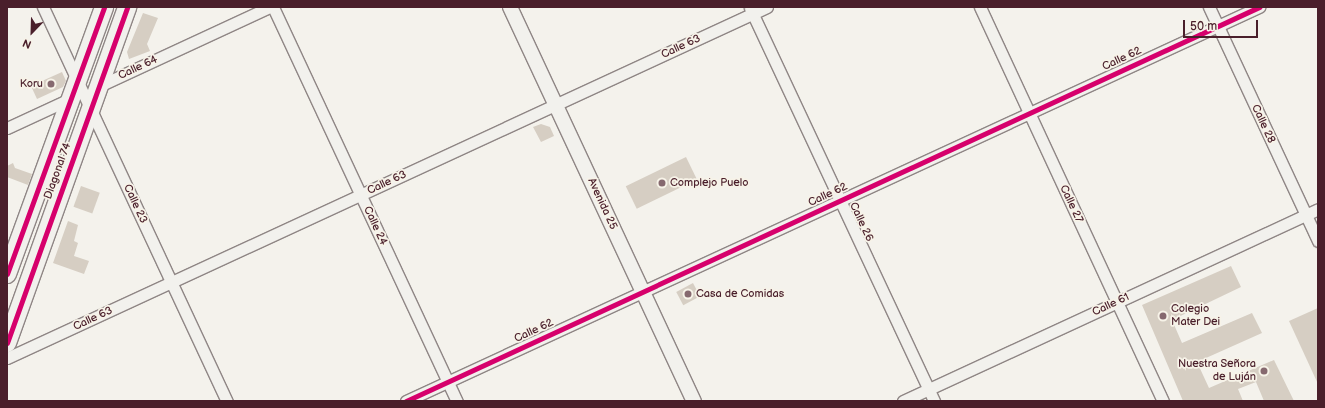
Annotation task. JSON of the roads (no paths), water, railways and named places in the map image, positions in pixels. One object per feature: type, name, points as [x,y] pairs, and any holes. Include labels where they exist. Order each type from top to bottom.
[{"type":"main road","name":"Diagonal 74","points":[[7,343],[80,95],[104,7]]},
{"type":"main road","name":"Diagonal 74","points":[[7,274],[80,95],[99,86],[128,7]]},
{"type":"street","name":"Calle 23","points":[[43,7],[80,95],[172,282],[227,401]]},
{"type":"street","name":"Calle 64","points":[[99,86],[269,7]]},
{"type":"street","name":"Calle 24","points":[[273,7],[457,401]]},
{"type":"street","name":"Avenida 25","points":[[510,7],[694,401]]},
{"type":"street","name":"Calle 63","points":[[7,358],[556,105],[751,10],[767,7]]},
{"type":"street","name":"Calle 27","points":[[980,7],[1163,401]]},
{"type":"street","name":"Calle 28","points":[[1209,7],[1318,241]]},
{"type":"street","name":"Calle 62","points":[[406,401],[1259,7]]},
{"type":"street","name":"Calle 26","points":[[751,10],[934,401]]},
{"type":"street","points":[[7,128],[80,95]]},
{"type":"street","name":"Calle 61","points":[[903,401],[1318,209]]},
{"type":"street","points":[[924,401],[928,390]]},
{"type":"place","name":"Koru","points":[[51,84]]},
{"type":"place","name":"Complejo Puelo","points":[[662,183]]},
{"type":"place","name":"Casa de Comidas","points":[[688,294]]},
{"type":"place","name":"Colegio Mater Dei","points":[[1163,316]]},
{"type":"place","name":"Nuestra Señora de Luján","points":[[1264,371]]}]
